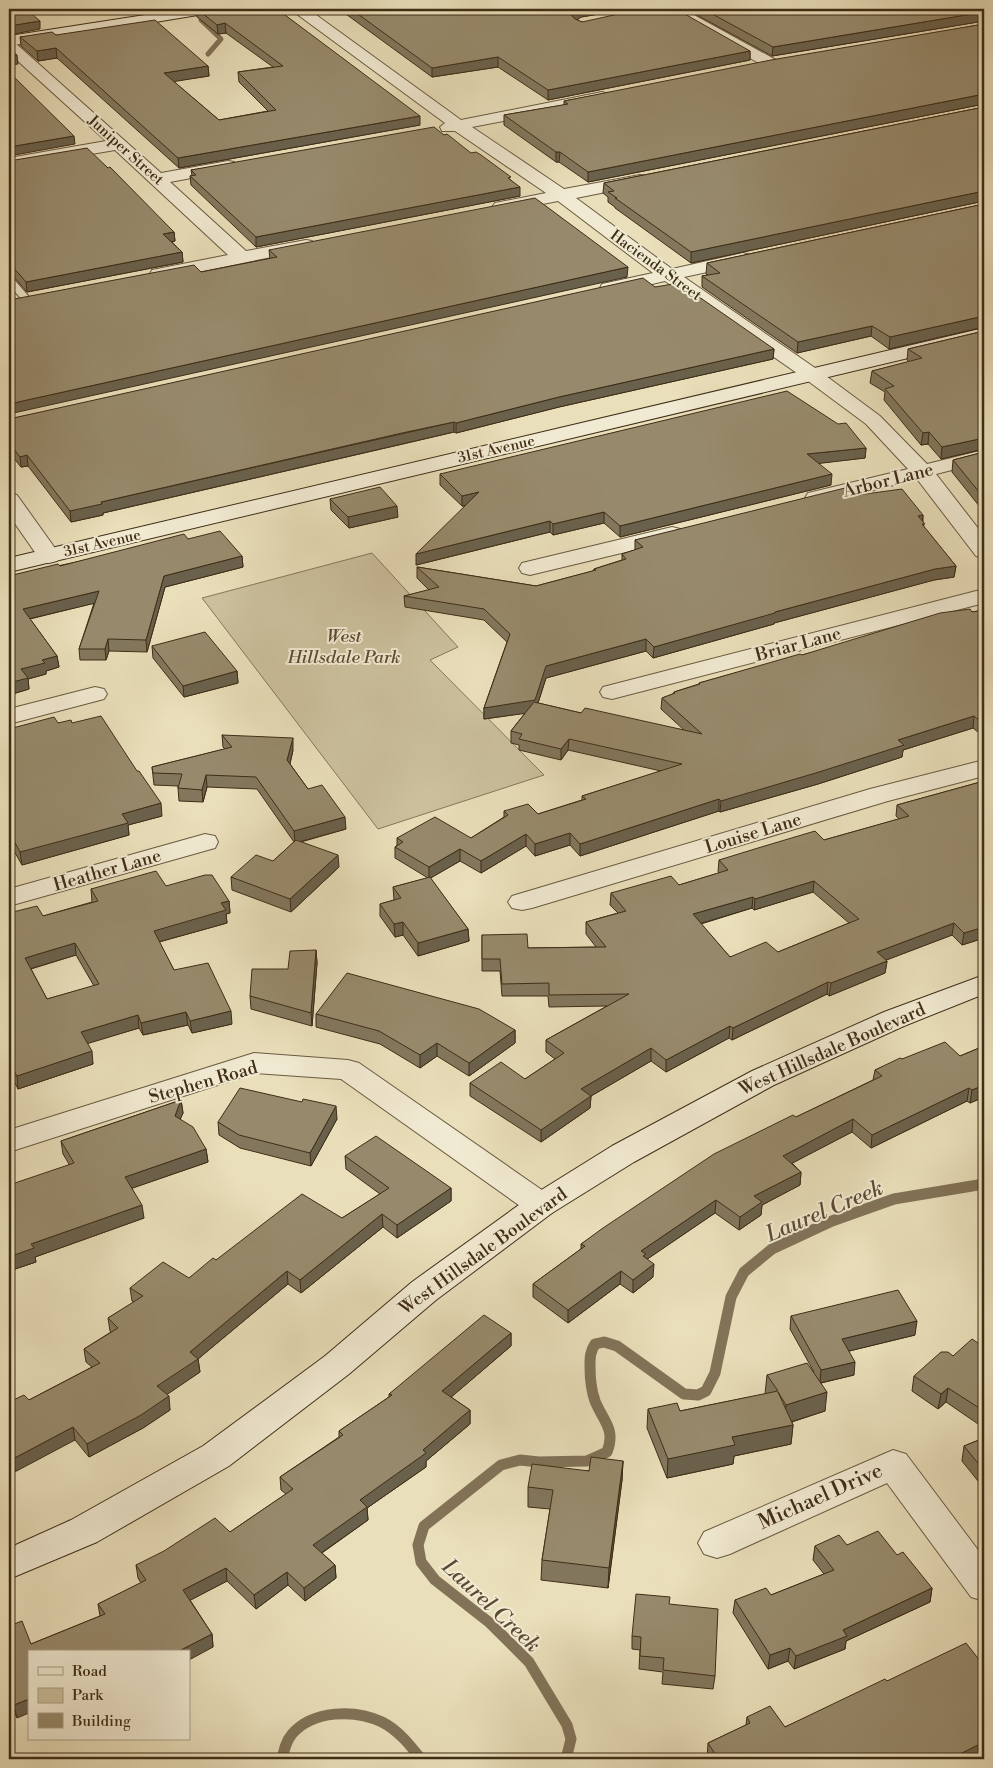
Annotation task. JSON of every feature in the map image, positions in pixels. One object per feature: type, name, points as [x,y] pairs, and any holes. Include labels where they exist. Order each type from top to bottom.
[{"type":"street","points":[[9,41],[210,9]]},
{"type":"street","name":"Hacienda Street","points":[[299,9],[458,125],[561,196],[668,275],[874,420],[923,472],[984,551]]},
{"type":"street","points":[[673,9],[770,63]]},
{"type":"street","name":"Juniper Street","points":[[9,45],[241,257]]},
{"type":"street","points":[[751,67],[790,60]]},
{"type":"street","points":[[428,130],[614,94]]},
{"type":"street","points":[[9,163],[119,144]]},
{"type":"street","points":[[157,179],[244,163]]},
{"type":"street","points":[[484,210],[657,176]]},
{"type":"street","points":[[144,277],[319,242]]},
{"type":"street","points":[[590,292],[764,255]]},
{"type":"street","points":[[9,303],[46,296]]},
{"type":"street","name":"31st Avenue","points":[[9,565],[984,334]]},
{"type":"street","name":"Arbor Lane","points":[[798,503],[984,456]]},
{"type":"street","points":[[9,500],[49,556]]},
{"type":"street","points":[[530,568],[693,528]]},
{"type":"street","name":"Briar Lane","points":[[612,692],[984,596]]},
{"type":"street","points":[[9,717],[95,694]]},
{"type":"street","name":"Louise Lane","points":[[522,902],[879,795],[984,768]]},
{"type":"street","name":"Heather Lane","points":[[9,898],[205,842]]},
{"type":"street","name":"West Hillsdale Boulevard","points":[[9,1564],[84,1531],[216,1456],[337,1365],[424,1291],[541,1205],[623,1154],[763,1078],[894,1018],[984,984]]},
{"type":"street","name":"Stephen Road","points":[[9,1141],[254,1064],[348,1070],[541,1205]]},
{"type":"street","name":"Michael Drive","points":[[717,1543],[893,1464],[984,1586]]},
{"type":"lane","points":[[9,279],[27,300]]},
{"type":"green space","name":"West Hillsdale Park","points":[[372,553],[458,647],[430,660],[544,775],[378,829],[202,598]]},
{"type":"building","points":[[9,9],[26,9],[40,21],[9,26]]},
{"type":"building","points":[[197,9],[277,9],[420,116],[178,158],[56,48],[37,51],[20,37],[52,32],[56,35],[155,20],[208,66],[164,73],[219,120],[276,110],[238,72],[283,66],[225,23],[217,25]]},
{"type":"building","points":[[351,9],[580,9],[571,15],[582,22],[641,9],[676,9],[750,51],[548,90],[498,57],[432,68]]},
{"type":"building","points":[[703,9],[984,9],[984,12],[773,47]]},
{"type":"building","points":[[984,24],[984,94],[588,172],[504,115],[568,104],[564,101],[771,60]]},
{"type":"building","points":[[9,47],[17,55],[9,57]]},
{"type":"building","points":[[9,67],[15,73],[11,74],[74,136],[9,147]]},
{"type":"building","points":[[984,107],[984,191],[691,252],[615,198],[617,198],[608,192],[614,191],[604,183]]},
{"type":"building","points":[[434,127],[444,135],[447,134],[471,153],[476,152],[481,155],[511,177],[508,178],[520,187],[256,237],[190,176],[196,175],[191,170]]},
{"type":"building","points":[[87,148],[108,168],[110,167],[174,232],[163,234],[182,252],[26,282],[9,265],[9,161]]},
{"type":"building","points":[[535,198],[628,267],[9,404],[9,300],[194,265],[201,272],[277,257],[269,250]]},
{"type":"building","points":[[984,204],[984,316],[890,337],[872,326],[798,342],[702,276],[720,273],[707,263]]},
{"type":"building","points":[[643,278],[655,287],[679,283],[774,349],[559,397],[456,423],[402,433],[101,502],[102,504],[70,511],[27,455],[20,457],[9,443],[9,419]]},
{"type":"building","points":[[984,331],[984,438],[942,447],[929,432],[923,433],[885,389],[894,386],[872,371],[922,358],[908,349]]},
{"type":"building","points":[[787,391],[838,424],[846,423],[866,448],[807,454],[832,474],[620,526],[604,512],[553,524],[550,521],[416,554],[479,492],[462,496],[440,474]]},
{"type":"building","points":[[984,452],[984,498],[953,460]]},
{"type":"building","points":[[380,487],[397,506],[348,517],[330,499]]},
{"type":"building","points":[[849,487],[858,495],[902,489],[923,515],[918,516],[925,524],[922,524],[956,566],[935,569],[654,647],[646,639],[546,666],[535,700],[484,708],[510,634],[484,609],[404,596],[439,587],[417,567],[536,586],[596,570],[594,569],[626,559],[622,554],[643,547],[635,540]]},
{"type":"building","points":[[220,531],[242,556],[164,576],[146,640],[108,639],[105,649],[79,649],[99,591],[23,609],[57,656],[42,660],[45,663],[21,669],[28,678],[9,683],[9,576],[58,564],[60,566],[184,534],[188,539]]},
{"type":"building","points":[[970,609],[972,612],[984,610],[984,725],[974,716],[898,740],[904,745],[721,801],[719,799],[580,844],[570,833],[535,844],[526,834],[481,861],[460,849],[429,867],[395,847],[403,842],[397,838],[435,817],[471,838],[508,815],[504,811],[528,804],[538,814],[586,799],[582,796],[682,764],[569,739],[561,749],[519,739],[522,734],[511,731],[534,702],[581,713],[585,708],[702,734],[662,698],[699,683],[802,655],[940,613]]},
{"type":"building","points":[[205,632],[237,671],[183,686],[152,646]]},
{"type":"building","points":[[101,716],[137,771],[139,771],[161,803],[122,814],[128,823],[20,852],[13,839],[9,840],[9,729],[54,717],[58,723],[71,720],[72,723]]},
{"type":"building","points":[[222,735],[293,738],[287,760],[308,789],[322,785],[345,817],[294,831],[256,777],[206,775],[202,790],[178,788],[182,774],[153,773],[152,767],[232,747]]},
{"type":"building","points":[[984,781],[984,927],[964,933],[954,923],[877,952],[887,961],[831,983],[828,982],[733,1028],[730,1026],[666,1060],[651,1048],[581,1089],[591,1096],[541,1130],[470,1083],[501,1062],[525,1079],[564,1053],[546,1040],[629,994],[549,995],[549,983],[502,984],[500,959],[482,959],[482,935],[527,934],[528,948],[606,947],[586,922],[626,911],[611,893],[671,876],[679,885],[728,870],[719,860],[758,848],[815,831],[824,840],[909,816],[897,805]],"holes":[[[814,881],[859,919],[778,952],[766,942],[730,957],[693,914],[753,897],[755,899]]]},
{"type":"building","points":[[296,840],[338,855],[290,899],[231,877],[256,855],[273,861]]},
{"type":"building","points":[[156,871],[166,886],[205,875],[212,875],[229,901],[221,903],[226,910],[154,931],[174,970],[208,963],[231,1011],[190,1021],[186,1012],[141,1023],[138,1015],[81,1032],[92,1051],[17,1076],[9,1065],[9,913],[37,906],[43,916],[98,901],[91,889]],"holes":[[[75,943],[99,984],[47,999],[25,958]]]},
{"type":"building","points":[[430,877],[468,929],[418,943],[403,922],[394,924],[380,904],[401,898],[393,887]]},
{"type":"building","points":[[316,950],[311,1013],[250,996],[252,969],[288,969],[290,951]]},
{"type":"building","points":[[347,973],[479,1009],[515,1030],[469,1063],[437,1043],[420,1055],[379,1031],[316,1014]]},
{"type":"building","points":[[945,1042],[960,1056],[984,1046],[984,1085],[972,1090],[969,1088],[872,1135],[853,1119],[783,1156],[801,1172],[754,1196],[762,1202],[740,1217],[716,1200],[641,1251],[646,1254],[643,1256],[654,1264],[633,1280],[621,1271],[568,1310],[533,1284],[585,1246],[581,1244],[603,1228],[714,1154],[793,1115],[796,1117],[882,1076],[875,1070],[900,1058],[902,1059]]},
{"type":"building","points":[[240,1088],[302,1102],[303,1099],[336,1106],[310,1153],[239,1135],[218,1122]]},
{"type":"building","points":[[181,1100],[175,1116],[193,1127],[206,1149],[125,1177],[142,1205],[31,1244],[34,1248],[9,1257],[9,1185],[74,1163],[61,1141]]},
{"type":"building","points":[[376,1136],[451,1188],[397,1225],[382,1214],[300,1280],[287,1271],[190,1352],[198,1359],[157,1386],[169,1396],[141,1415],[87,1444],[73,1427],[9,1461],[9,1402],[24,1395],[29,1400],[100,1363],[84,1349],[118,1328],[108,1318],[143,1296],[130,1288],[163,1262],[189,1278],[213,1258],[216,1260],[302,1194],[342,1218],[389,1188],[345,1156]]},
{"type":"building","points":[[898,1290],[917,1321],[842,1339],[855,1362],[821,1370],[791,1316]]},
{"type":"building","points":[[484,1315],[511,1333],[442,1391],[470,1410],[423,1450],[426,1453],[360,1500],[367,1507],[313,1545],[335,1565],[304,1588],[287,1572],[254,1595],[226,1568],[183,1590],[212,1634],[181,1650],[28,1650],[28,1699],[14,1705],[9,1692],[9,1626],[22,1621],[31,1644],[105,1614],[98,1604],[146,1580],[136,1565],[164,1551],[215,1518],[230,1532],[293,1489],[280,1477],[343,1435],[339,1431],[392,1395],[389,1394]]},
{"type":"building","points":[[972,1339],[984,1347],[984,1411],[948,1388],[941,1394],[914,1376],[941,1352],[948,1352],[953,1356]]},
{"type":"building","points":[[807,1363],[827,1392],[786,1405],[778,1392],[793,1425],[732,1437],[735,1445],[668,1459],[648,1409],[677,1403],[680,1411],[778,1391],[767,1375]]},
{"type":"building","points":[[984,1438],[984,1465],[981,1467],[964,1446]]},
{"type":"building","points":[[591,1457],[623,1461],[609,1568],[542,1560],[553,1490],[528,1487],[532,1464],[589,1471]]},
{"type":"building","points":[[878,1531],[897,1555],[903,1552],[932,1588],[843,1630],[847,1636],[796,1656],[790,1648],[770,1655],[735,1600],[766,1588],[771,1595],[834,1570],[815,1546],[839,1535],[847,1545]]},
{"type":"building","points":[[636,1594],[670,1597],[669,1604],[718,1609],[715,1676],[663,1670],[664,1658],[640,1656],[641,1637],[632,1636]]},
{"type":"building","points":[[966,1643],[984,1666],[984,1742],[950,1759],[712,1759],[717,1757],[708,1743],[750,1723],[747,1717],[770,1706],[785,1727]]},
{"type":"waterway","points":[[201,20],[221,39],[208,54]]},
{"type":"waterway","name":"Laurel Creek","points":[[566,1759],[571,1739],[567,1725],[529,1662],[490,1623],[435,1580],[421,1562],[418,1545],[424,1526],[501,1465],[520,1460],[539,1462],[587,1461],[607,1452],[610,1437],[609,1431],[595,1401],[591,1384],[590,1357],[595,1344],[604,1342],[617,1346],[684,1394],[698,1395],[706,1391],[715,1373],[731,1297],[744,1272],[772,1249],[832,1221],[894,1199],[984,1184]]},
{"type":"waterway","name":"Laurel Creek","points":[[282,1759],[288,1740],[301,1726],[311,1720],[335,1714],[360,1715],[388,1725],[403,1738],[421,1759]]}]
